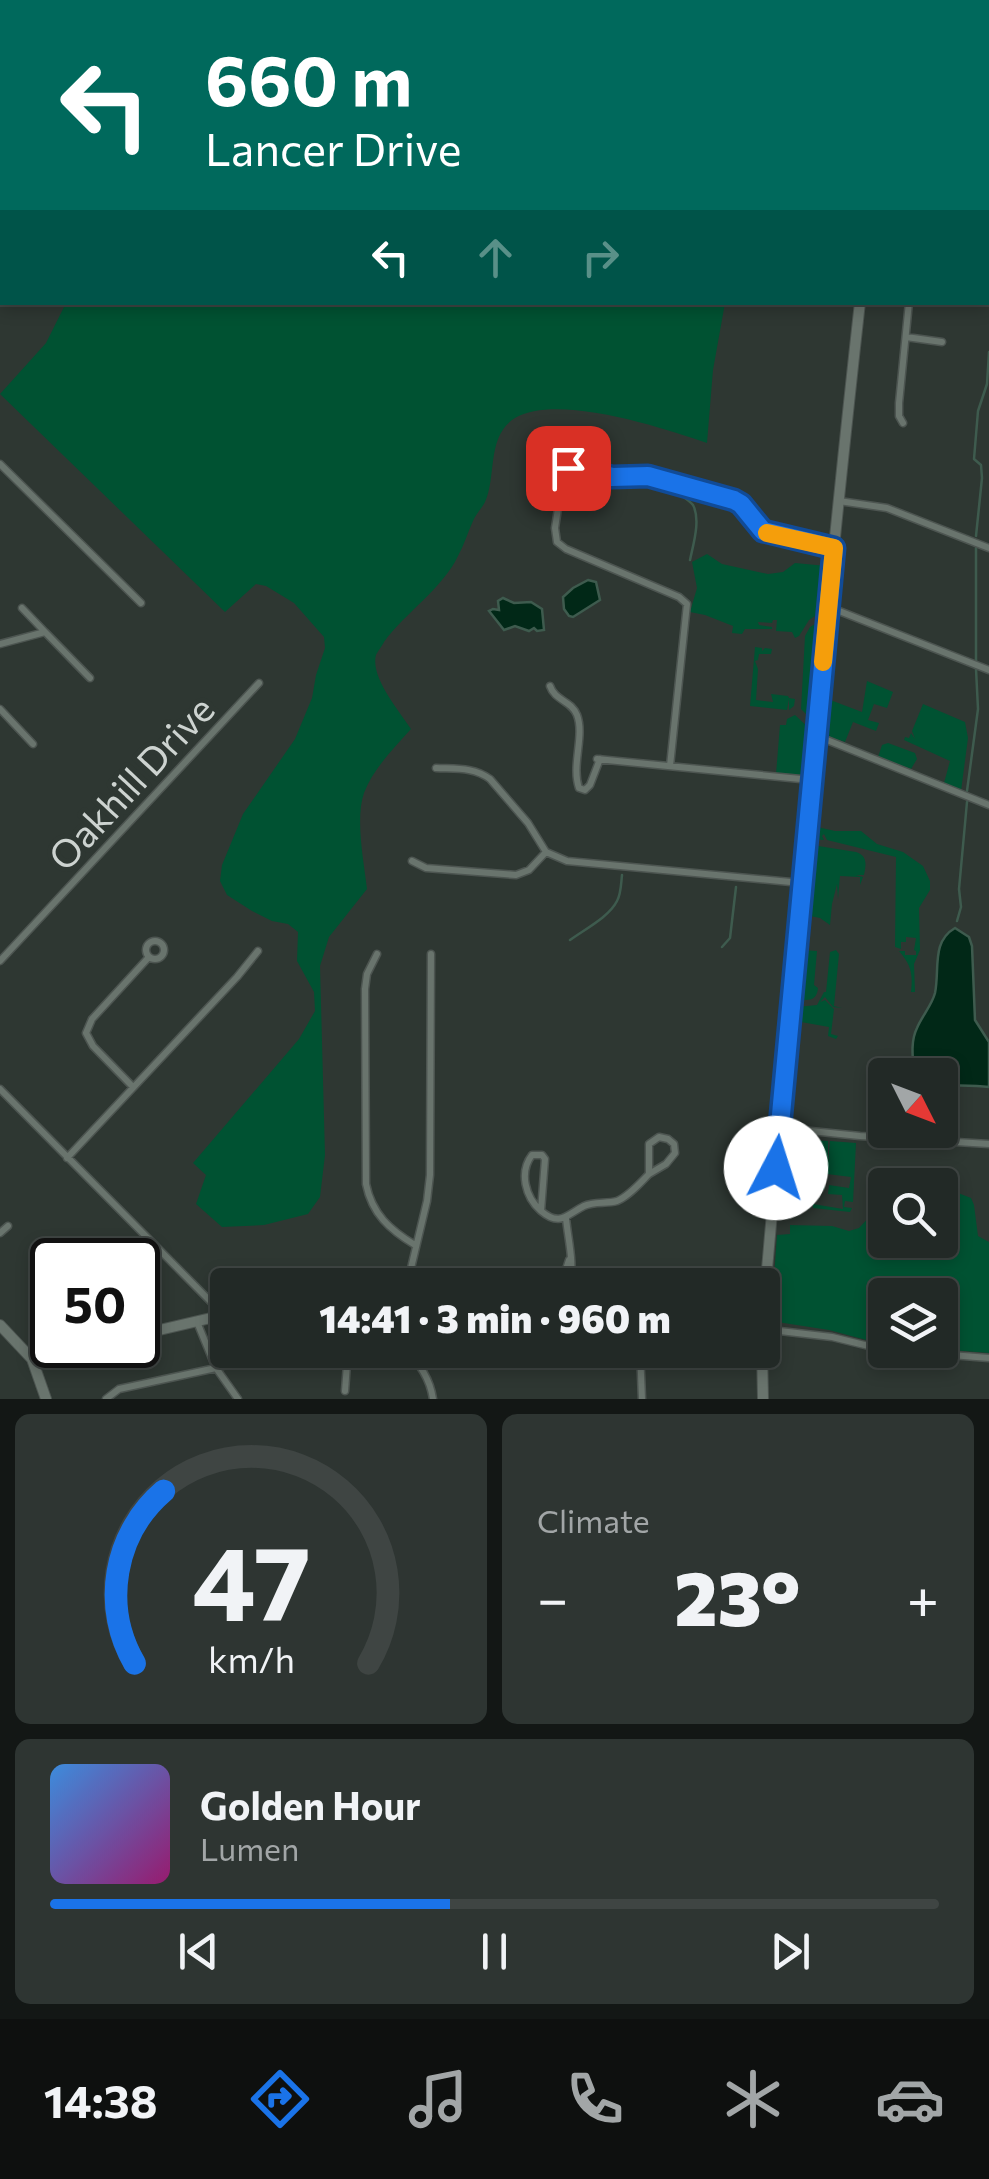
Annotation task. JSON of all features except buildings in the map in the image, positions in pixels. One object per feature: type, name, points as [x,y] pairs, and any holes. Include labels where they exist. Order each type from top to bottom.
[{"type":"main road","points":[[767,1268],[801,884],[860,305]]},
{"type":"main road","points":[[160,1331],[210,1319]]},
{"type":"main road","points":[[0,1326],[30,1357]]},
{"type":"main road","points":[[35,1368],[46,1399]]},
{"type":"main road","points":[[763,1368],[764,1399]]},
{"type":"street","points":[[903,423],[898,403],[909,305]]},
{"type":"street","points":[[906,337],[942,342]]},
{"type":"street","points":[[0,464],[141,603]]},
{"type":"street","points":[[670,766],[687,604],[557,542],[554,528],[564,470],[573,466],[612,477],[648,476],[734,500],[763,531],[834,548]]},
{"type":"street","points":[[838,501],[890,508],[989,548]]},
{"type":"street","points":[[828,606],[989,670]]},
{"type":"street","points":[[22,608],[90,678]]},
{"type":"street","points":[[0,644],[45,632]]},
{"type":"street","name":"Oakhill Drive","points":[[0,961],[259,683]]},
{"type":"street","points":[[550,686],[552,694],[572,707],[578,718],[579,788],[588,788],[598,759],[812,780]]},
{"type":"street","points":[[0,709],[34,744]]},
{"type":"street","points":[[816,735],[989,805]]},
{"type":"street","points":[[436,768],[476,770],[490,779],[528,823],[546,852],[567,861],[801,884]]},
{"type":"street","points":[[412,860],[426,868],[516,876],[529,870],[546,852]]},
{"type":"street","points":[[67,1158],[258,951]]},
{"type":"street","points":[[377,954],[365,989],[366,1184],[383,1222],[415,1245]]},
{"type":"street","points":[[411,1268],[431,1167],[431,954]]},
{"type":"street","points":[[133,1087],[93,1046],[86,1033],[92,1019],[149,957]]},
{"type":"street","points":[[0,1090],[210,1298]]},
{"type":"street","points":[[780,1128],[989,1144]]},
{"type":"street","points":[[541,1211],[545,1159],[532,1155],[527,1161],[525,1179],[530,1197],[541,1211],[554,1219],[566,1218],[586,1205],[626,1196],[675,1153],[668,1138],[659,1137],[649,1144],[648,1174]]},
{"type":"street","points":[[566,1218],[568,1268]]},
{"type":"street","points":[[0,1233],[8,1226]]},
{"type":"street","points":[[198,1322],[210,1353]]},
{"type":"street","points":[[780,1330],[868,1346]]},
{"type":"street","points":[[958,1356],[989,1358]]},
{"type":"street","points":[[106,1399],[119,1389],[216,1368],[238,1399]]},
{"type":"street","points":[[344,1390],[346,1368]]},
{"type":"street","points":[[419,1368],[431,1384],[434,1399]]},
{"type":"street","points":[[641,1368],[642,1399]]},
{"type":"shaded area","points":[[65,305],[725,305],[713,370],[707,443],[638,422],[583,411],[534,411],[515,418],[500,435],[489,492],[451,568],[376,654],[381,683],[411,729],[378,767],[364,793],[360,828],[367,889],[329,937],[320,966],[325,1155],[320,1197],[308,1214],[264,1225],[222,1227],[196,1204],[206,1175],[193,1163],[299,1039],[315,1011],[314,992],[297,961],[298,932],[227,895],[220,881],[222,865],[243,814],[295,739],[312,698],[325,648],[324,637],[294,603],[266,586],[256,584],[225,612],[0,394],[46,343]]},
{"type":"shaded area","points":[[707,554],[722,564],[768,574],[783,572],[795,563],[827,566],[823,611],[809,620],[795,638],[792,632],[776,631],[777,620],[758,622],[772,629],[732,633],[733,626],[690,612],[697,588],[692,562]]},
{"type":"shaded area","points":[[588,580],[596,582],[600,600],[569,616],[563,597]]},
{"type":"shaded area","points":[[503,598],[514,603],[531,602],[542,609],[544,630],[529,631],[515,626],[504,630],[489,611],[499,610],[498,601]]},
{"type":"shaded area","points":[[820,621],[811,719],[801,709],[805,636]]},
{"type":"shaded area","points":[[755,647],[762,651],[772,649],[771,654],[759,654],[755,661],[756,700],[773,702],[771,694],[788,696],[795,699],[789,710],[789,699],[787,710],[750,706]]},
{"type":"shaded area","points":[[867,681],[893,692],[887,708],[874,704],[868,720],[879,723],[876,731],[853,722],[845,742],[824,735],[825,698],[862,712]]},
{"type":"shaded area","points":[[923,704],[965,722],[968,738],[961,791],[944,783],[950,761],[904,740],[911,733],[915,739],[912,731]]},
{"type":"shaded area","points":[[795,715],[811,730],[807,771],[801,776],[776,774],[780,725],[786,725],[787,719]]},
{"type":"shaded area","points":[[888,743],[915,753],[917,759],[911,769],[878,757],[882,745]]},
{"type":"shaded area","points":[[813,826],[861,831],[877,844],[903,852],[923,866],[930,890],[919,908],[915,992],[911,992],[909,965],[899,951],[916,955],[916,938],[906,937],[901,949],[895,947],[896,857],[827,840],[824,834],[824,840],[812,839]]},
{"type":"shaded area","points":[[812,845],[856,852],[865,861],[864,875],[856,875],[863,877],[860,885],[860,877],[840,876],[830,925],[805,915]]},
{"type":"shaded area","points":[[955,928],[969,937],[972,946],[975,1020],[989,1042],[989,1087],[958,1086],[958,1058],[913,1058],[915,1033],[935,993],[939,948]]},
{"type":"shaded area","points":[[802,950],[817,951],[814,985],[818,988],[814,998],[808,1000],[798,999]]},
{"type":"shaded area","points":[[836,950],[839,954],[834,1006],[842,1008],[833,1007],[825,997],[820,1002],[825,1000],[834,1009],[831,1034],[838,1036],[828,1036],[829,1027],[801,1022],[801,1029],[795,1029],[797,1007],[817,1005],[826,992],[830,952]]},
{"type":"shaded area","points":[[797,1133],[790,1175],[793,1192],[789,1202],[781,1205],[786,1134]]},
{"type":"shaded area","points":[[807,1136],[810,1140],[828,1141],[828,1163],[830,1141],[856,1143],[853,1202],[845,1201],[844,1207],[852,1208],[850,1212],[813,1208],[813,1204],[843,1209],[842,1195],[828,1194],[829,1185],[849,1188],[851,1177],[827,1174],[822,1177],[824,1190],[811,1189],[813,1174],[806,1174]]},
{"type":"shaded area","points":[[958,1193],[971,1198],[978,1236],[989,1242],[989,1353],[958,1350],[958,1278],[868,1278],[868,1340],[780,1322],[780,1268],[775,1268],[777,1235],[790,1234],[790,1225],[832,1226],[849,1231],[859,1228],[868,1218],[868,1258],[958,1258]]},
{"type":"waterway","points":[[976,536],[982,478],[981,465],[974,459],[989,352]]},
{"type":"waterway","points":[[678,493],[692,503],[695,511],[696,532],[690,560]]},
{"type":"waterway","points":[[976,548],[976,661]]},
{"type":"waterway","points":[[967,791],[978,709],[976,669]]},
{"type":"waterway","points":[[957,921],[967,802]]},
{"type":"waterway","points":[[570,940],[613,907],[622,875]]},
{"type":"waterway","points":[[722,947],[730,938],[736,887]]},
{"type":"slow traffic","points":[[767,533],[834,548],[823,662]]},
{"type":"route","points":[[568,468],[612,477],[648,476],[734,500],[771,535],[834,548],[776,1168]]}]
